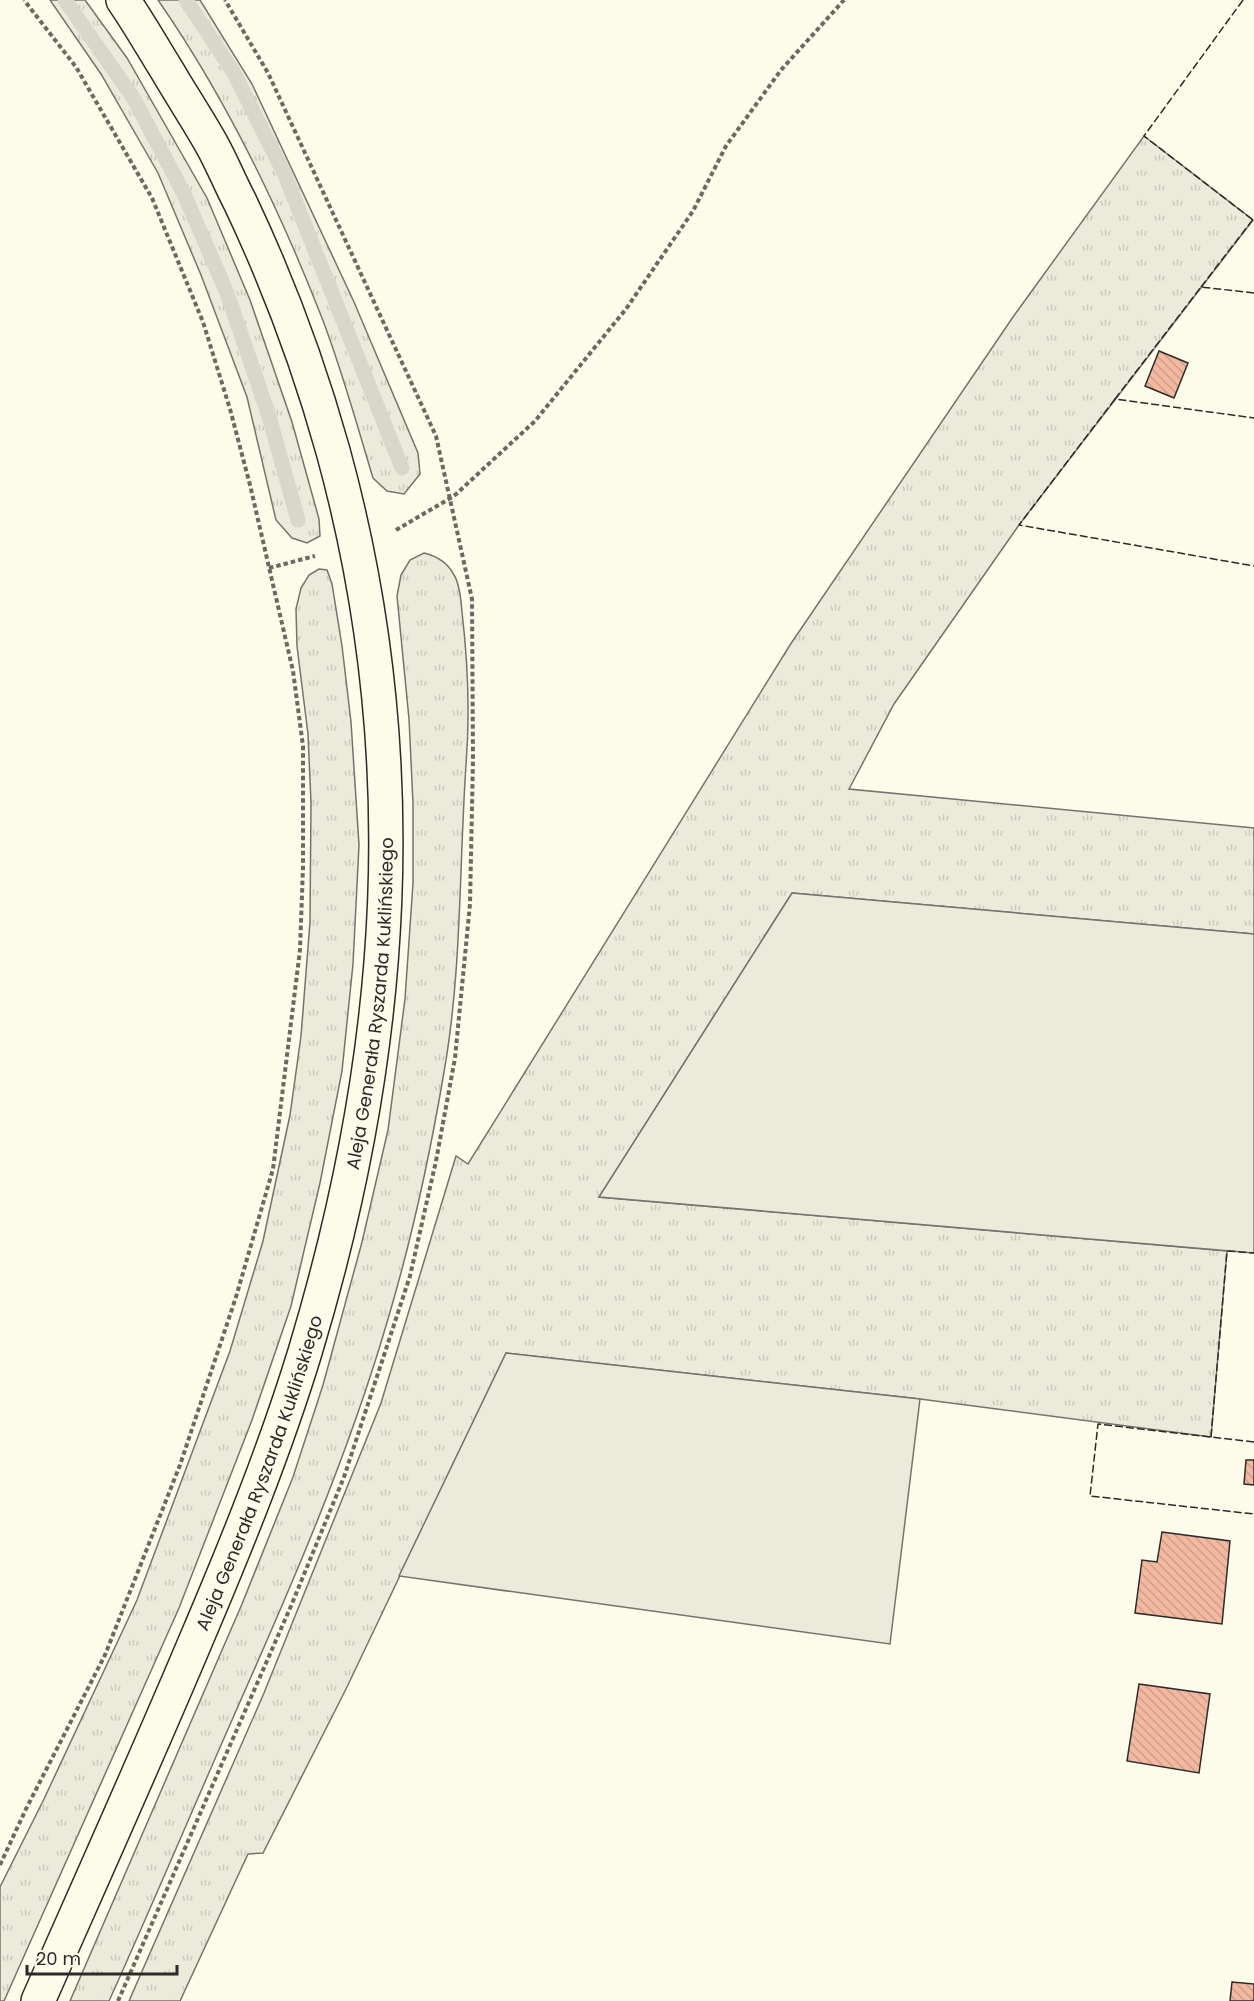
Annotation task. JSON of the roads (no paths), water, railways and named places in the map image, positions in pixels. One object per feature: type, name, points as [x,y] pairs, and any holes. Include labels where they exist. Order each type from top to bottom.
[{"type":"street","name":"Aleja Generała Ryszarda Kuklińskiego","points":[[38,2001],[176,1689],[262,1477],[304,1355],[333,1254],[363,1112],[377,1020],[384,933],[387,858],[386,772],[379,685],[370,616],[349,511],[320,405],[287,311],[255,234],[212,145],[123,0]]},
{"type":"waterway","points":[[65,0],[134,99],[184,194],[227,293],[268,413],[298,520]]},
{"type":"waterway","points":[[186,0],[234,73],[284,173],[402,468]]}]
